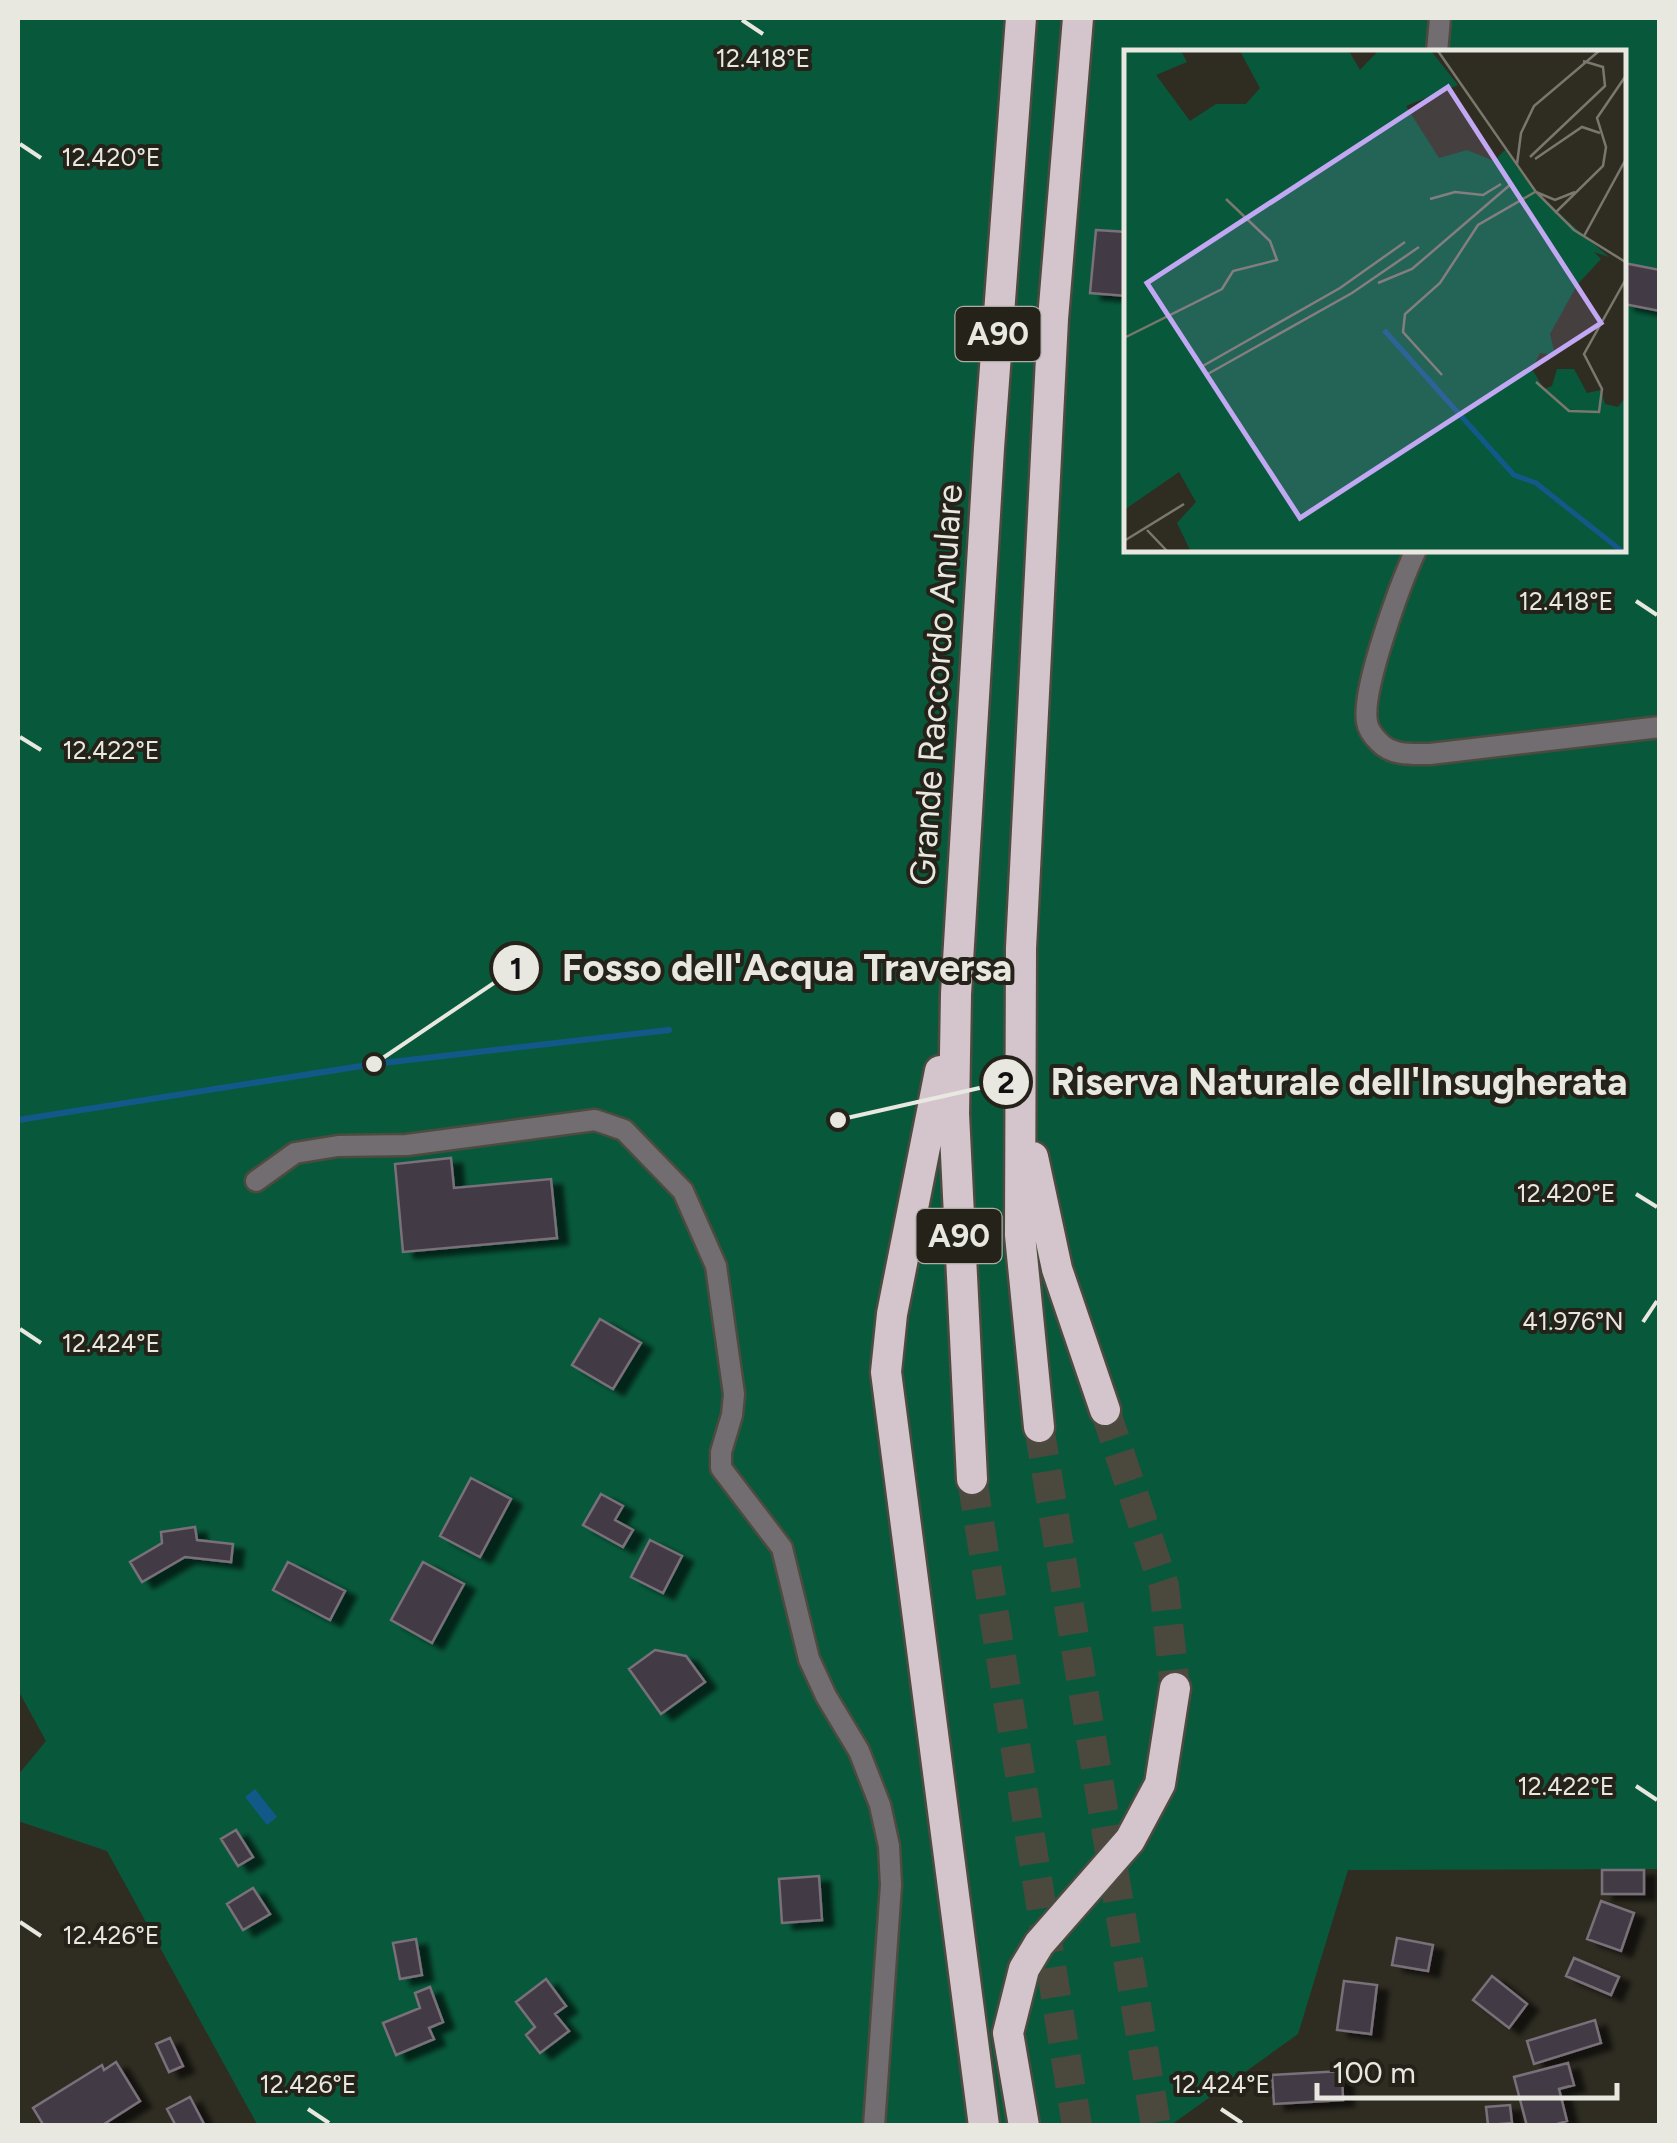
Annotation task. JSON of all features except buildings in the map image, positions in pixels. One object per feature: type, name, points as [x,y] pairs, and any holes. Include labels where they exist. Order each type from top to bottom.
[{"type":"highway","name":"Grande Raccordo Anulare","points":[[972,1478],[954,1114],[956,994],[1021,18]]},
{"type":"highway","name":"A90","points":[[1039,1426],[1020,1235],[1021,948],[1053,319],[1078,18]]},
{"type":"highway","points":[[956,994],[892,1314],[886,1372],[984,2126]]},
{"type":"highway","points":[[1021,1100],[1056,1269],[1105,1410]]},
{"type":"highway","points":[[1024,2126],[1008,2033],[1024,1969],[1039,1944],[1130,1840],[1160,1784],[1175,1688]]},
{"type":"street","points":[[1436,50],[1440,18]]},
{"type":"street","points":[[1415,552],[1378,657],[1368,709],[1367,724],[1376,740],[1388,750],[1430,754],[1660,726]]},
{"type":"street","points":[[256,1181],[295,1153],[338,1146],[407,1144],[595,1120],[624,1130],[683,1191],[716,1266],[732,1368],[734,1408],[720,1452],[721,1468],[782,1548],[809,1660],[869,1774],[887,1838],[890,1899],[874,2126]]},
{"type":"green space","points":[[18,18],[1659,18],[1659,1869],[1348,1870],[1298,2034],[1171,2125],[258,2126],[107,1851],[18,1821],[18,1775],[46,1741],[18,1690]]},
{"type":"water","points":[[255,1789],[277,1817],[267,1825],[245,1797]]},
{"type":"waterway","points":[[18,1120],[374,1064],[669,1030]]},
{"type":"tunnel","points":[[1105,1410],[1164,1586],[1175,1688]]},
{"type":"tunnel","points":[[1039,1427],[1156,2126]]},
{"type":"tunnel","points":[[972,1479],[1077,2126]]},
{"type":"place","name":"Fosso dell'Acqua Traversa","points":[[374,1064]]},
{"type":"place","name":"Riserva Naturale dell'Insugherata","points":[[838,1120]]}]
